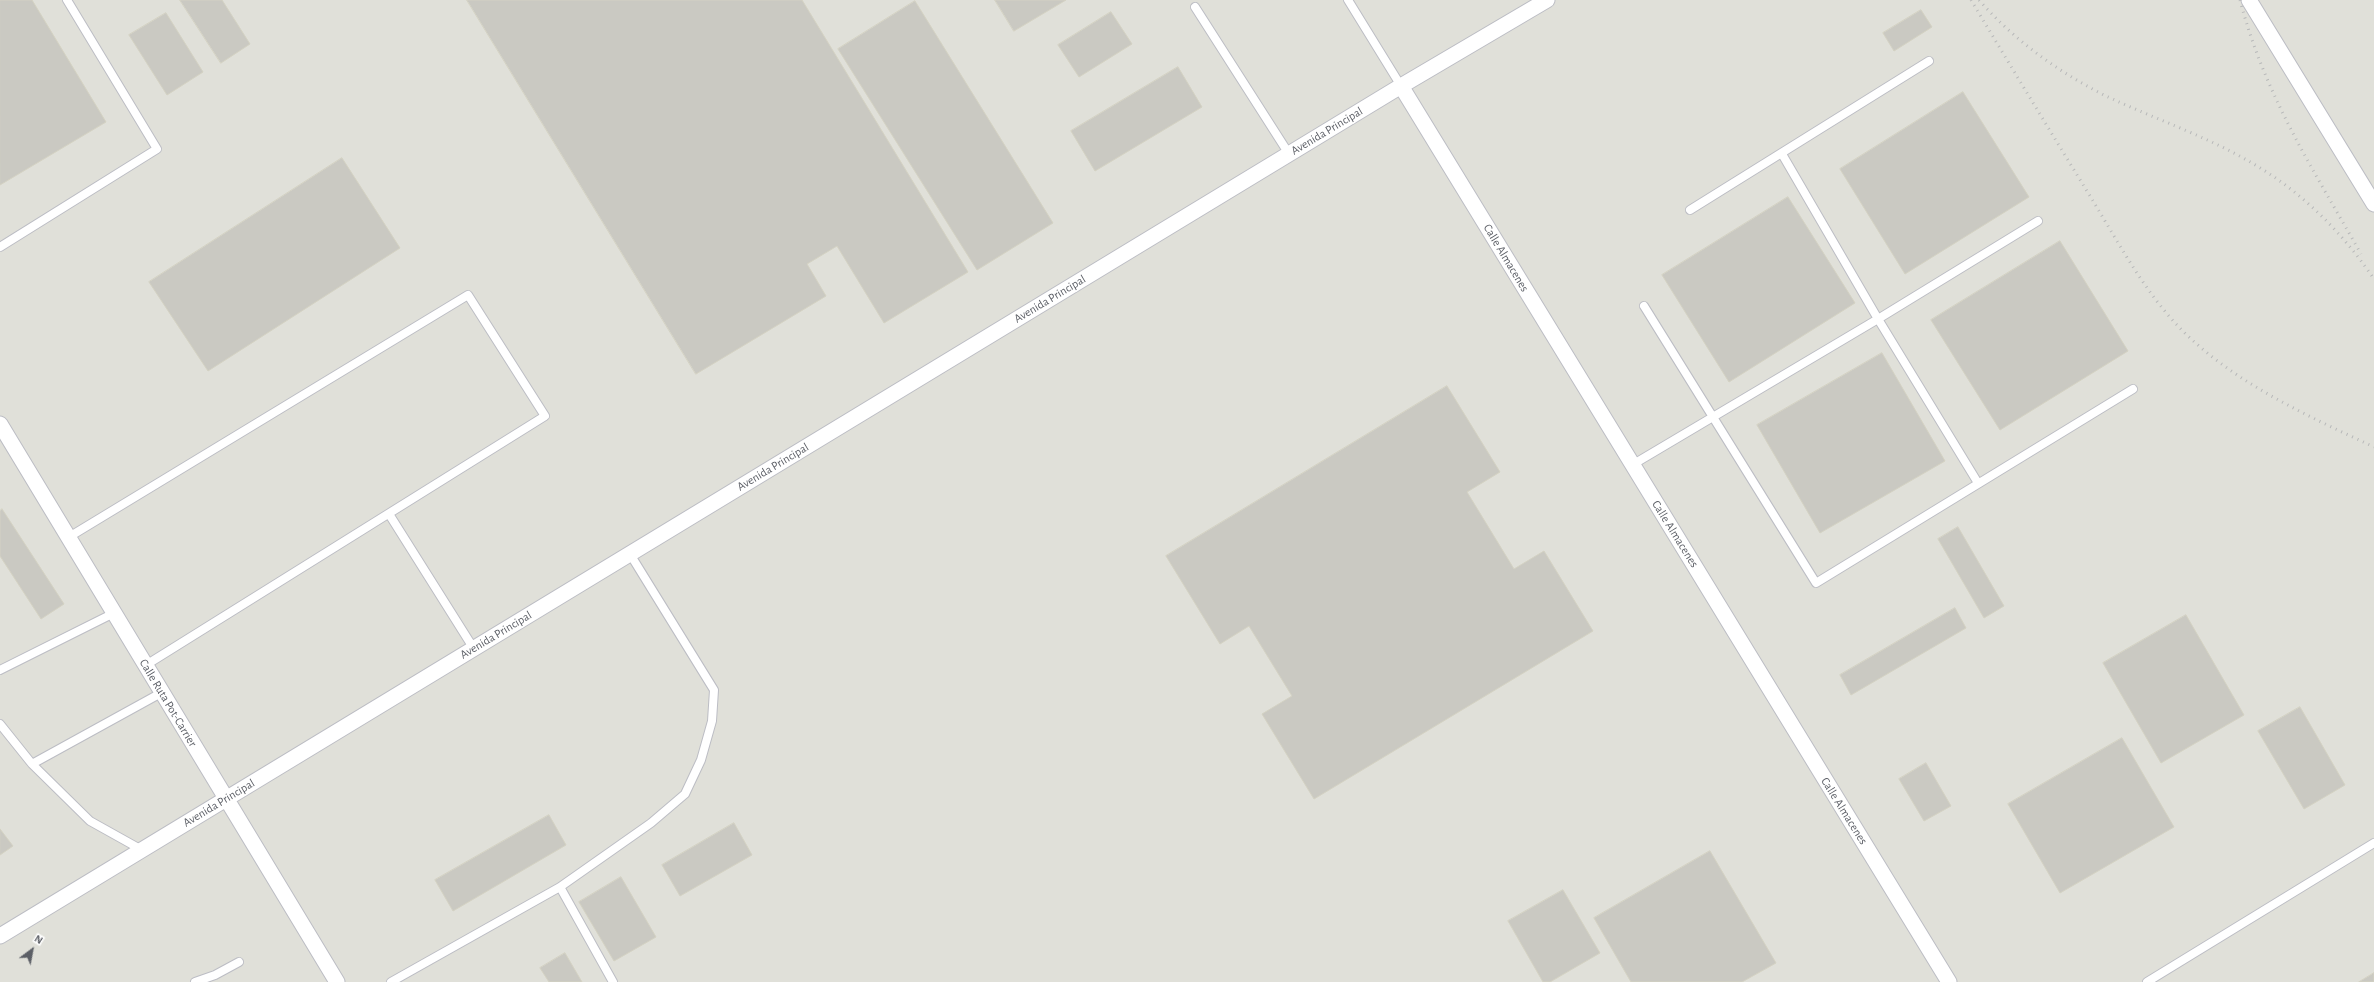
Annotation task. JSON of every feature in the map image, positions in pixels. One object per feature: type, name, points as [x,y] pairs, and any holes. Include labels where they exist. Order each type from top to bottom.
[{"type":"street","name":"Avenida Principal","points":[[0,936],[1401,86],[1547,0]]},
{"type":"street","points":[[2249,0],[2374,204]]},
{"type":"street","name":"Calle Almacenes","points":[[1401,86],[1949,982]]},
{"type":"street","name":"Calle Ruta Pot-Carrier","points":[[0,424],[146,665],[161,693],[227,798],[337,982]]},
{"type":"lane","points":[[0,247],[157,149],[67,0]]},
{"type":"lane","points":[[1348,0],[1401,86]]},
{"type":"lane","points":[[1195,7],[1289,154]]},
{"type":"lane","points":[[1690,210],[1929,61]]},
{"type":"lane","points":[[1782,154],[1878,319],[1978,483]]},
{"type":"lane","points":[[1632,465],[1878,319],[2038,220]]},
{"type":"lane","points":[[69,537],[468,295],[545,416],[146,665]]},
{"type":"lane","points":[[1644,306],[1816,583],[2133,389]]},
{"type":"lane","points":[[389,514],[474,649]]},
{"type":"lane","points":[[391,982],[560,886],[651,823],[685,794],[700,760],[712,721],[714,690],[630,554]]},
{"type":"lane","points":[[0,670],[114,613]]},
{"type":"lane","points":[[32,764],[161,693]]},
{"type":"lane","points":[[0,724],[32,764],[90,821],[142,850]]},
{"type":"lane","points":[[2147,982],[2374,843]]},
{"type":"lane","points":[[560,886],[613,982]]},
{"type":"lane","points":[[195,982],[215,975],[239,962]]},
{"type":"shaded area","points":[[0,0],[2374,0],[2374,982],[0,982]]},
{"type":"building","points":[[0,0],[32,0],[106,122],[0,185]]},
{"type":"building","points":[[180,0],[222,0],[250,44],[221,63]]},
{"type":"building","points":[[467,0],[802,0],[968,272],[884,323],[837,246],[807,264],[826,296],[696,374]]},
{"type":"building","points":[[995,0],[1066,0],[1014,31]]},
{"type":"building","points":[[915,1],[1053,223],[977,270],[838,49]]},
{"type":"building","points":[[1921,10],[1932,27],[1894,51],[1883,33]]},
{"type":"building","points":[[1111,12],[1132,44],[1079,77],[1058,45]]},
{"type":"building","points":[[166,13],[203,72],[167,95],[129,35]]},
{"type":"building","points":[[1178,67],[1202,107],[1095,171],[1071,131]]},
{"type":"building","points":[[1963,92],[2029,197],[1905,274],[1840,169]]},
{"type":"building","points":[[342,158],[400,248],[208,371],[149,282]]},
{"type":"building","points":[[1788,197],[1855,303],[1729,382],[1662,275]]},
{"type":"building","points":[[2060,241],[2128,351],[2000,430],[1931,320]]},
{"type":"building","points":[[1882,353],[1945,461],[1820,533],[1757,425]]},
{"type":"building","points":[[1447,386],[1500,472],[1467,492],[1514,569],[1544,551],[1593,631],[1314,799],[1262,714],[1292,696],[1249,626],[1220,644],[1166,556]]},
{"type":"building","points":[[2,509],[64,604],[41,619],[0,556],[0,511]]},
{"type":"building","points":[[1958,527],[2004,606],[1984,618],[1938,539]]},
{"type":"building","points":[[1955,608],[1966,628],[1851,695],[1840,675]]},
{"type":"building","points":[[2186,615],[2244,715],[2161,763],[2103,663]]},
{"type":"building","points":[[2300,707],[2345,785],[2304,809],[2258,731]]},
{"type":"building","points":[[2122,738],[2174,827],[2060,893],[2008,804]]},
{"type":"building","points":[[1926,763],[1951,806],[1924,821],[1899,779]]},
{"type":"building","points":[[549,815],[566,845],[453,911],[435,880]]},
{"type":"building","points":[[734,823],[752,855],[680,896],[662,865]]},
{"type":"building","points":[[0,829],[13,846],[0,855]]},
{"type":"building","points":[[1710,851],[1776,963],[1742,982],[1631,982],[1594,918]]},
{"type":"building","points":[[621,877],[656,937],[614,961],[579,902]]},
{"type":"building","points":[[1563,890],[1600,953],[1550,982],[1543,982],[1508,921]]},
{"type":"building","points":[[565,953],[582,982],[549,982],[540,968]]},
{"type":"building","points":[[2374,973],[2374,982],[2359,982]]},
{"type":"railway","points":[[1971,0],[2124,252],[2148,289],[2175,323],[2210,356],[2255,386],[2278,400],[2374,447]]},
{"type":"railway","points":[[1979,0],[2022,42],[2054,66],[2088,87],[2217,144],[2270,174],[2304,200],[2335,229],[2374,279]]},
{"type":"railway","points":[[2240,0],[2250,35],[2277,100],[2308,162],[2361,254]]}]
